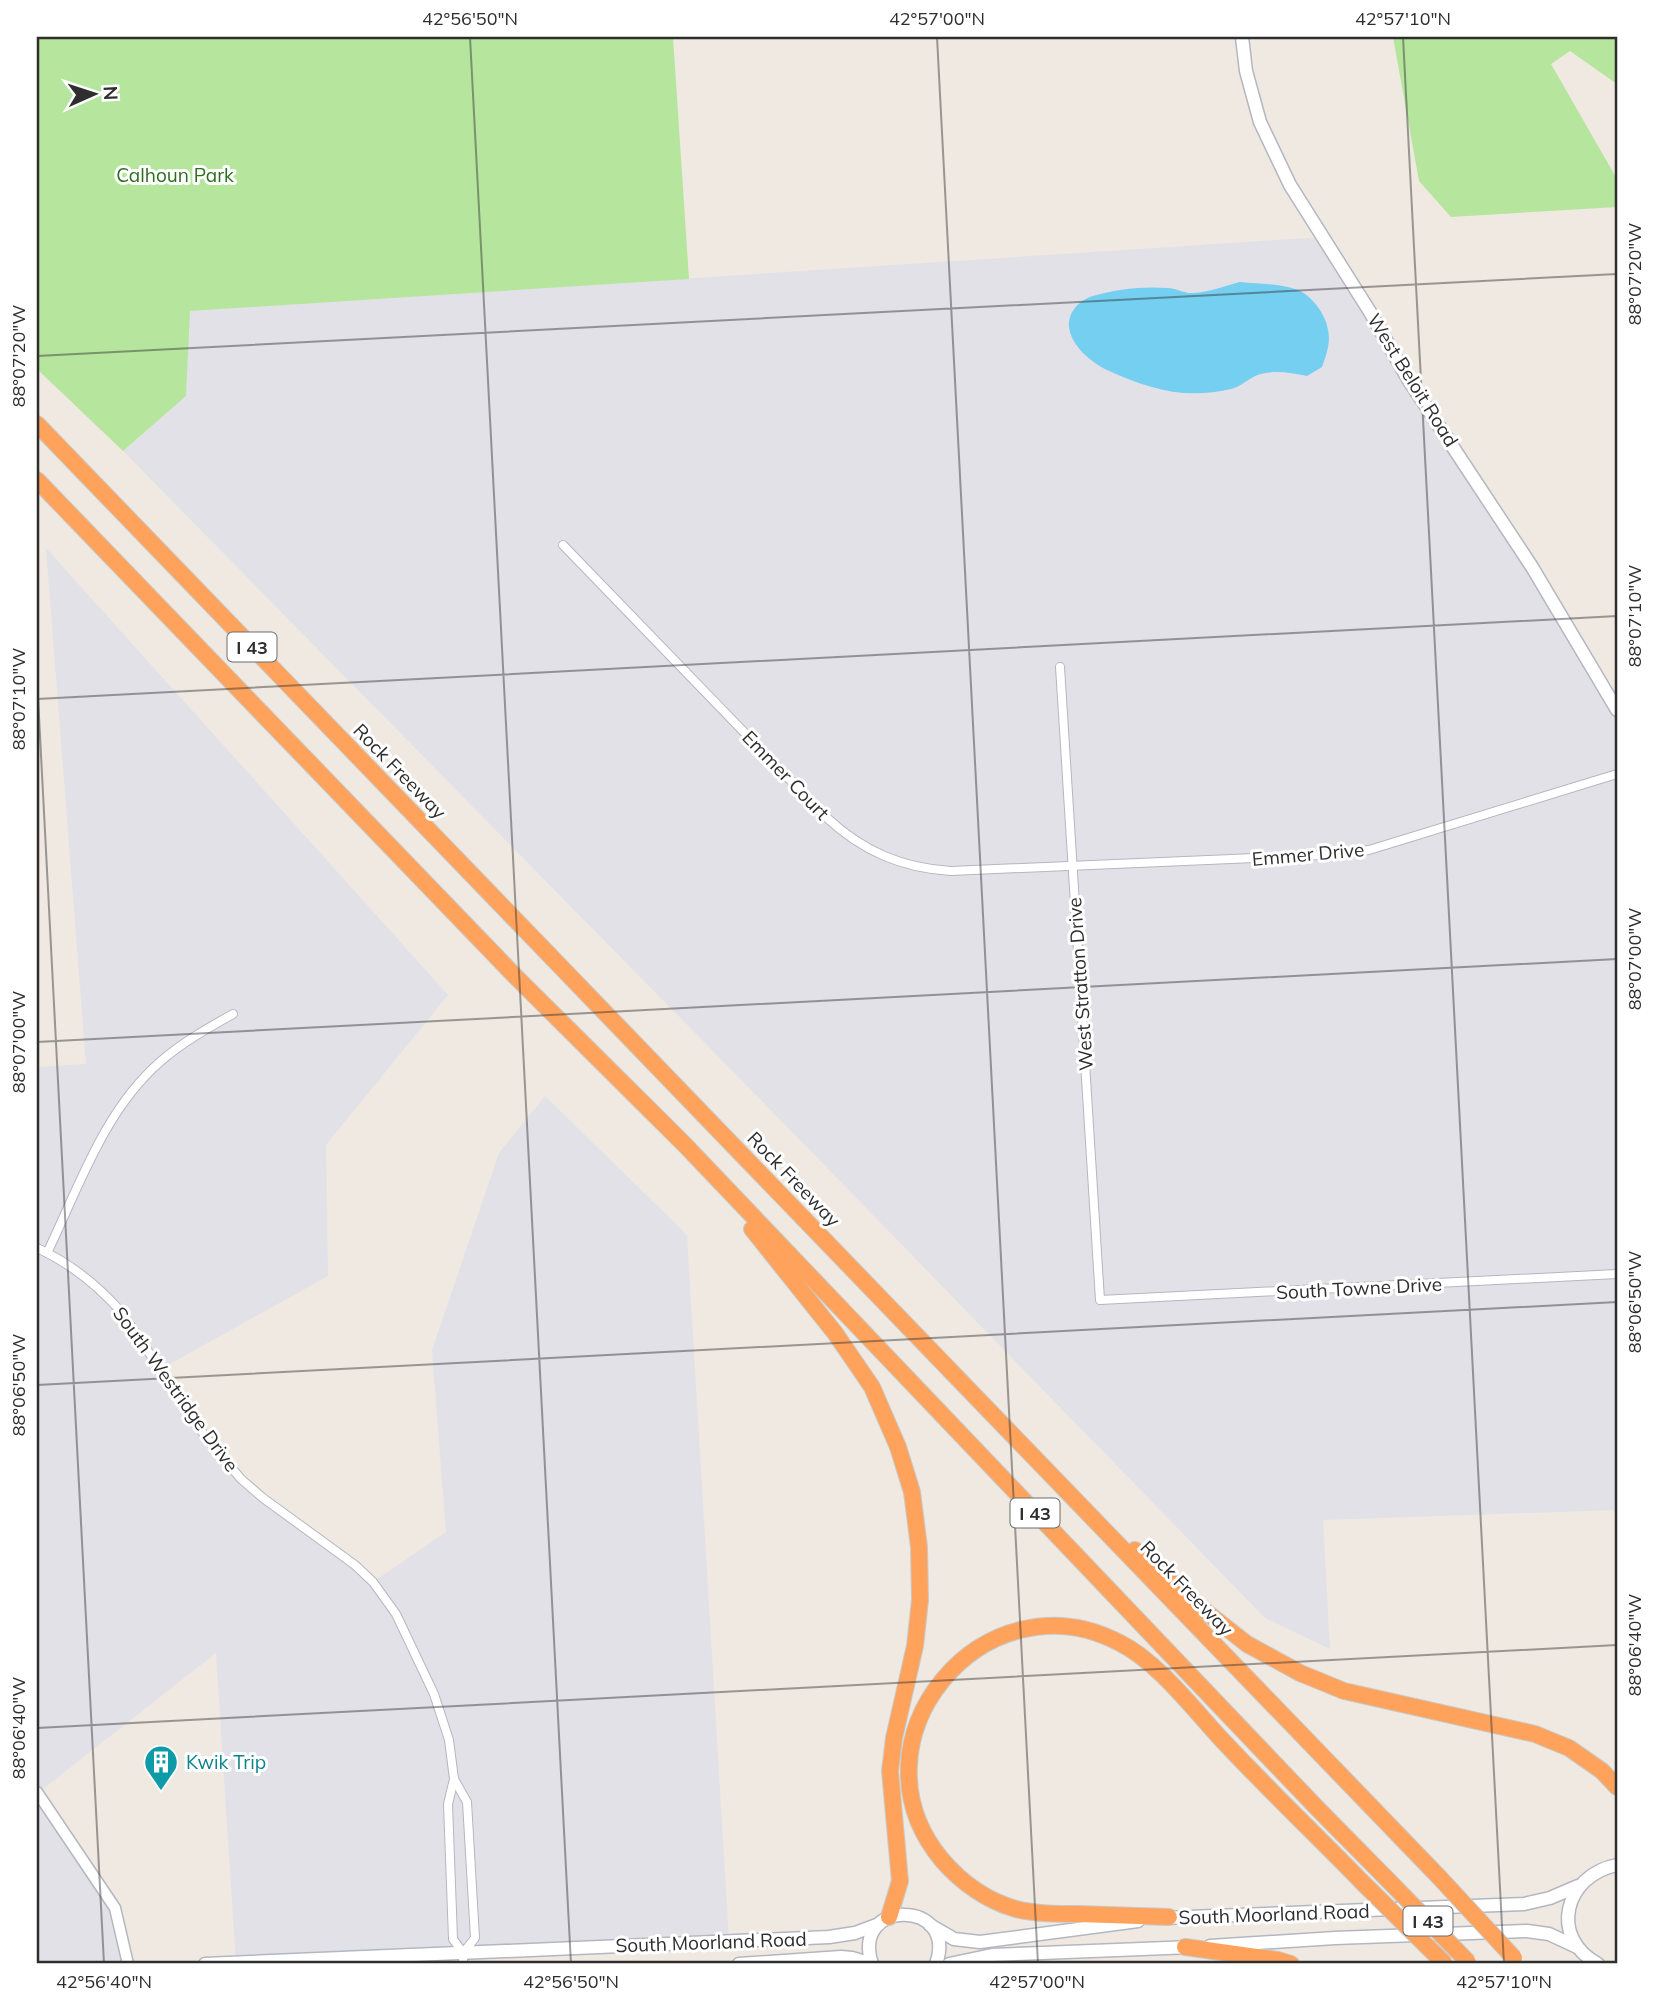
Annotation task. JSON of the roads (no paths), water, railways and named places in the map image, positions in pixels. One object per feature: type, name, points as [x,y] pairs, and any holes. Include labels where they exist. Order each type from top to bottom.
[{"type":"highway","name":"Rock Freeway","points":[[37,424],[1517,1961]]},
{"type":"highway","name":"I 43","points":[[37,480],[515,976],[684,1145],[1306,1797],[1469,1963]]},
{"type":"highway","points":[[684,1145],[835,1333],[872,1387],[898,1447],[912,1492],[919,1547],[920,1600],[915,1646],[894,1738],[890,1771],[900,1881],[884,1920]]},
{"type":"highway","points":[[1049,1474],[1196,1604],[1247,1644],[1289,1667],[1344,1691],[1535,1734],[1569,1748],[1602,1770],[1617,1787]]},
{"type":"highway","points":[[1169,1917],[1050,1913],[1015,1909],[981,1895],[954,1874],[933,1848],[916,1814],[910,1779],[911,1746],[921,1712],[938,1684],[960,1661],[984,1644],[1017,1630],[1050,1626],[1085,1630],[1119,1642],[1146,1660],[1248,1767],[1445,1964]]},
{"type":"highway","points":[[1185,1947],[1291,1964]]},
{"type":"main road","name":"West Beloit Road","points":[[1242,37],[1246,71],[1260,122],[1290,185],[1370,312],[1408,379],[1532,568],[1617,710]]},
{"type":"main road","name":"South Moorland Road","points":[[205,1964],[463,1958],[829,1937],[855,1933],[884,1920],[911,1914],[954,1939],[980,1942],[1169,1917],[1524,1905],[1578,1886],[1589,1875],[1617,1865]]},
{"type":"main road","points":[[1577,1947],[1570,1932],[1568,1916],[1571,1900],[1578,1886]]},
{"type":"main road","points":[[872,1964],[870,1939],[884,1920]]},
{"type":"main road","points":[[930,1925],[939,1945],[936,1964]]},
{"type":"main road","name":"South Moorland Road","points":[[949,1964],[992,1955],[1527,1931],[1549,1934],[1577,1947],[1588,1959],[1598,1964]]},
{"type":"main road","name":"South Moorland Road","points":[[739,1964],[841,1957],[872,1964]]},
{"type":"street","name":"Emmer Court","points":[[564,545],[827,818],[857,843],[890,860],[931,870],[1072,866]]},
{"type":"street","name":"West Stratton Drive","points":[[1059,667],[1100,1300]]},
{"type":"street","name":"Emmer Drive","points":[[1072,866],[1345,854],[1369,850],[1617,774]]},
{"type":"street","points":[[47,1253],[100,1143],[122,1105],[161,1061],[199,1033],[233,1014]]},
{"type":"street","name":"South Westridge Drive","points":[[37,1248],[78,1270],[123,1314],[205,1436],[242,1479],[263,1498],[337,1549],[386,1598],[405,1631],[434,1694],[449,1740],[454,1779],[448,1804],[453,1939],[463,1958]]},
{"type":"street","name":"South Towne Drive","points":[[1100,1300],[1617,1275]]},
{"type":"street","name":"South Westridge Drive","points":[[454,1779],[467,1802],[475,1938],[463,1958]]},
{"type":"street","points":[[37,1792],[115,1908],[128,1964]]},
{"type":"water","points":[[1240,282],[1288,287],[1301,291],[1312,300],[1324,317],[1329,335],[1322,367],[1307,376],[1267,373],[1255,376],[1231,389],[1214,392],[1167,391],[1137,383],[1095,363],[1074,341],[1069,327],[1072,312],[1079,304],[1093,296],[1149,287],[1193,293]]},
{"type":"place","name":"Kwik Trip","points":[[161,1792]]},
{"type":"park label","name":"Calhoun Park","points":[[175,175]]}]
